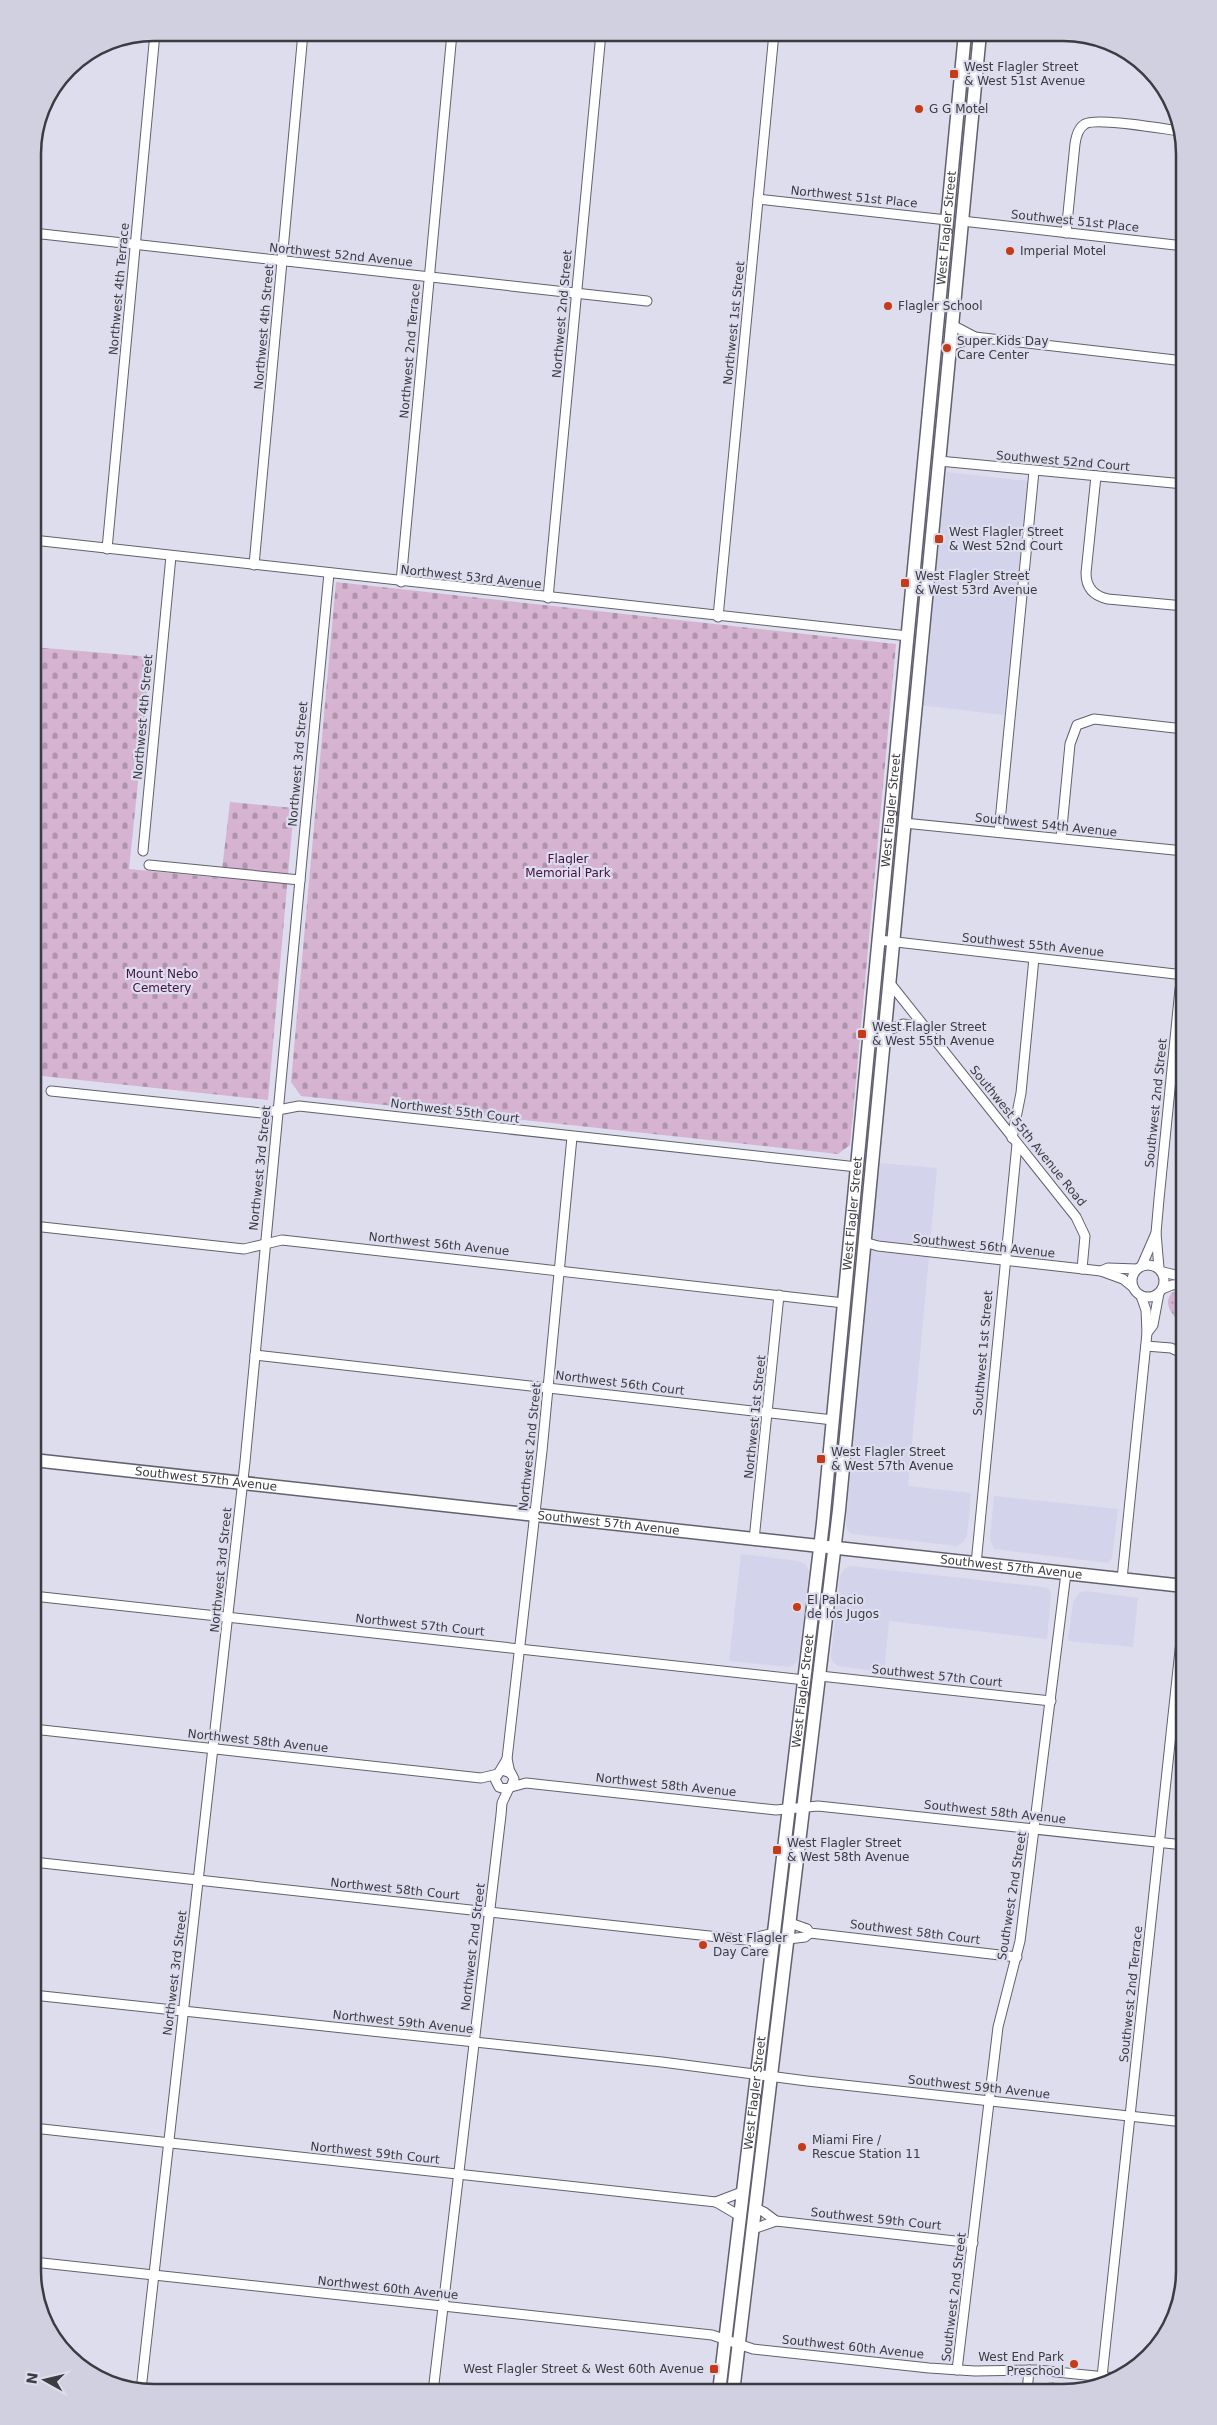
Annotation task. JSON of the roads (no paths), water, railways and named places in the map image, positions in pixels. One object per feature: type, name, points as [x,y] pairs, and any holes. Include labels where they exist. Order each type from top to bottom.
[{"type":"main road","name":"West Flagler Street","points":[[720,2384],[821,1547],[965,41]]},
{"type":"main road","points":[[969,41],[977,64]]},
{"type":"main road","name":"West Flagler Street","points":[[734,2384],[834,1549],[979,41]]},
{"type":"main road","points":[[947,220],[959,253]]},
{"type":"main road","points":[[928,419],[932,443],[939,460]]},
{"type":"main road","points":[[910,610],[915,626],[922,637]]},
{"type":"main road","points":[[908,636],[919,671]]},
{"type":"main road","points":[[897,760],[910,762]]},
{"type":"main road","points":[[877,960],[889,982]]},
{"type":"main road","points":[[853,1216],[857,1231],[864,1242]]},
{"type":"main road","points":[[844,1303],[856,1330]]},
{"type":"main road","name":"Southwest 57th Avenue","points":[[41,1461],[1176,1585]]},
{"type":"street","name":"Northwest 4th Terrace","points":[[107,549],[154,41]]},
{"type":"street","name":"Northwest 4th Street","points":[[254,565],[303,41]]},
{"type":"street","name":"Northwest 2nd Terrace","points":[[401,582],[451,41]]},
{"type":"street","name":"Northwest 2nd Street","points":[[548,598],[600,41]]},
{"type":"street","name":"Northwest 1st Street","points":[[718,617],[773,41]]},
{"type":"street","points":[[1066,233],[1075,144],[1078,132],[1083,125],[1097,121],[1173,130]]},
{"type":"street","name":"Northwest 51st Place","points":[[758,199],[947,220]]},
{"type":"street","name":"Southwest 51st Place","points":[[962,221],[1176,245]]},
{"type":"street","name":"Northwest 52nd Avenue","points":[[41,234],[647,302]]},
{"type":"street","points":[[952,325],[975,337],[1176,360]]},
{"type":"street","points":[[950,346],[975,337]]},
{"type":"street","name":"Southwest 52nd Court","points":[[939,460],[1034,471],[1176,483]]},
{"type":"street","points":[[998,832],[1034,471]]},
{"type":"street","points":[[1096,476],[1086,574],[1087,583],[1098,596],[1108,599],[1176,605]]},
{"type":"street","name":"Northwest 53rd Avenue","points":[[41,541],[718,617],[908,636]]},
{"type":"street","name":"Northwest 4th Street","points":[[143,851],[171,556]]},
{"type":"street","name":"Northwest 3rd Street","points":[[142,2383],[243,1482],[329,573]]},
{"type":"street","points":[[1061,838],[1070,744],[1077,726],[1094,719],[1176,728]]},
{"type":"street","name":"Southwest 54th Avenue","points":[[904,823],[1176,850]]},
{"type":"street","points":[[149,865],[300,880]]},
{"type":"street","name":"Southwest 55th Avenue","points":[[879,940],[1176,974]]},
{"type":"street","name":"Southwest 1st Street","points":[[976,1564],[1005,1260],[1014,1141],[1021,1093],[1034,958]]},
{"type":"street","name":"Southwest 55th Avenue Road","points":[[889,982],[1081,1224],[1085,1236],[1082,1269]]},
{"type":"street","points":[[885,1032],[903,1024],[926,1028]]},
{"type":"street","name":"Southwest 2nd Street","points":[[1161,1270],[1156,1233],[1176,1030]]},
{"type":"street","name":"Northwest 55th Court","points":[[51,1091],[262,1114],[299,1106],[857,1167]]},
{"type":"street","name":"Northwest 2nd Street","points":[[502,1803],[514,1782],[508,1759],[549,1387],[572,1137]]},
{"type":"street","name":"Northwest 56th Avenue","points":[[41,1227],[244,1249],[282,1240],[844,1303]]},
{"type":"street","name":"Southwest 2nd Street","points":[[1139,1267],[1156,1233]]},
{"type":"street","name":"Southwest 56th Avenue","points":[[864,1242],[878,1246],[1101,1271],[1123,1279],[1133,1287]]},
{"type":"street","points":[[1122,1579],[1147,1333],[1146,1310],[1141,1296],[1133,1287],[1133,1276],[1139,1267],[1149,1264],[1176,1275]]},
{"type":"street","name":"Southwest 56th Avenue","points":[[1101,1271],[1108,1268],[1139,1267]]},
{"type":"street","points":[[1147,1333],[1153,1325],[1165,1281],[1161,1270]]},
{"type":"street","points":[[1141,1296],[1152,1297],[1172,1285],[1176,1285]]},
{"type":"street","name":"Northwest 1st Street","points":[[754,1540],[779,1295]]},
{"type":"street","points":[[1146,1346],[1171,1348],[1176,1350]]},
{"type":"street","name":"Northwest 56th Court","points":[[255,1355],[833,1420]]},
{"type":"street","name":"Southwest 2nd Street","points":[[957,2370],[999,2020],[1016,1957],[1035,1829],[1066,1573]]},
{"type":"street","name":"Northwest 57th Court","points":[[41,1597],[805,1680]]},
{"type":"street","name":"Southwest 57th Court","points":[[820,1676],[1051,1701]]},
{"type":"street","name":"Southwest 2nd Terrace","points":[[1102,2376],[1176,1689]]},
{"type":"street","name":"Northwest 58th Avenue","points":[[41,1730],[481,1778],[498,1786]]},
{"type":"street","name":"Northwest 2nd Street","points":[[434,2384],[502,1803],[495,1779],[508,1759]]},
{"type":"street","points":[[499,1773],[506,1771],[511,1774]]},
{"type":"street","name":"Northwest 58th Avenue","points":[[481,1778],[499,1773]]},
{"type":"street","name":"Northwest 58th Avenue","points":[[511,1774],[526,1782],[776,1810],[804,1807]]},
{"type":"street","name":"Northwest 58th Avenue","points":[[510,1788],[526,1782]]},
{"type":"street","points":[[498,1786],[510,1788]]},
{"type":"street","name":"Southwest 58th Avenue","points":[[804,1807],[818,1806],[1176,1844]]},
{"type":"street","name":"Northwest 58th Court","points":[[41,1863],[754,1941],[756,1945],[772,1953]]},
{"type":"street","name":"Southwest 58th Court","points":[[790,1923],[807,1929],[810,1933]]},
{"type":"street","name":"Northwest 58th Court","points":[[754,1941],[757,1937],[774,1933]]},
{"type":"street","name":"Southwest 58th Court","points":[[788,1939],[804,1937],[810,1933],[1016,1957]]},
{"type":"street","name":"Northwest 59th Avenue","points":[[41,1996],[662,2062],[771,2076]]},
{"type":"street","name":"Southwest 59th Avenue","points":[[771,2076],[1176,2121]]},
{"type":"street","name":"Northwest 59th Court","points":[[41,2129],[716,2202],[740,2216]]},
{"type":"street","name":"Northwest 59th Court","points":[[716,2202],[742,2192]]},
{"type":"street","name":"Southwest 59th Court","points":[[756,2208],[776,2221]]},
{"type":"street","name":"Southwest 59th Court","points":[[753,2229],[776,2221],[973,2243]]},
{"type":"street","name":"Northwest 60th Avenue","points":[[41,2263],[712,2335],[739,2345]]},
{"type":"street","name":"Southwest 60th Avenue","points":[[739,2345],[753,2349],[957,2370],[1030,2370],[1101,2377]]},
{"type":"street","points":[[1028,2384],[1030,2370]]},
{"type":"place","name":"West Flagler Street & West 51st Avenue","points":[[954,74]]},
{"type":"place","name":"G G Motel","points":[[919,109]]},
{"type":"place","name":"Imperial Motel","points":[[1010,251]]},
{"type":"place","name":"Flagler School","points":[[888,306]]},
{"type":"place","name":"Super Kids Day Care Center","points":[[947,348]]},
{"type":"place","name":"West Flagler Street & West 52nd Court","points":[[939,539]]},
{"type":"place","name":"West Flagler Street & West 53rd Avenue","points":[[905,583]]},
{"type":"place","name":"West Flagler Street & West 55th Avenue","points":[[862,1034]]},
{"type":"place","name":"West Flagler Street & West 57th Avenue","points":[[821,1459]]},
{"type":"place","name":"El Palacio de los Jugos","points":[[797,1607]]},
{"type":"place","name":"West Flagler Street & West 58th Avenue","points":[[777,1850]]},
{"type":"place","name":"West Flagler Day Care","points":[[703,1945]]},
{"type":"place","name":"Miami Fire / Rescue Station 11","points":[[802,2147]]},
{"type":"place","name":"West End Park Preschool","points":[[1074,2364]]},
{"type":"place","name":"West Flagler Street & West 60th Avenue","points":[[714,2369]]},
{"type":"park label","name":"Flagler Memorial Park","points":[[568,866]]},
{"type":"park label","name":"Mount Nebo Cemetery","points":[[162,981]]}]
